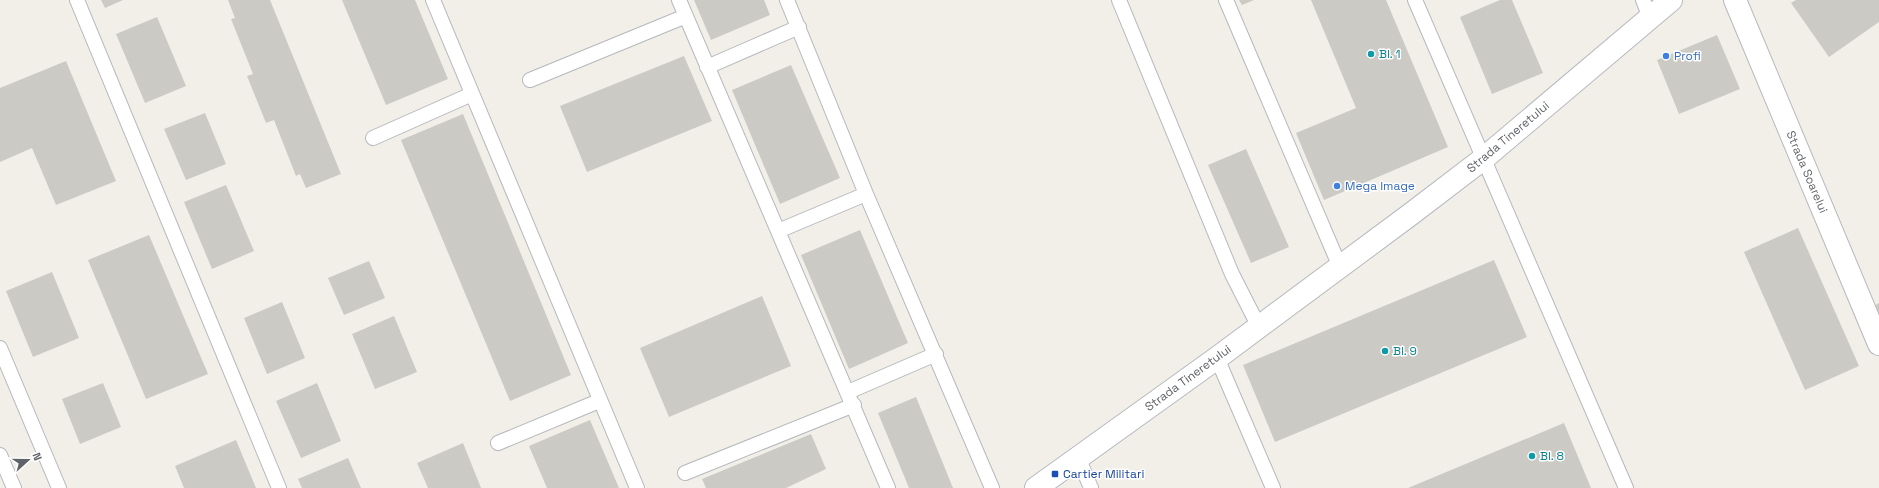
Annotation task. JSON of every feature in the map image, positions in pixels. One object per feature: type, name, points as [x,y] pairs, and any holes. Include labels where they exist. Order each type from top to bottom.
[{"type":"street","name":"Strada Tineretului","points":[[1036,488],[1217,358],[1483,159],[1647,9],[1672,0]]},
{"type":"street","name":"Strada Soarelui","points":[[1735,0],[1879,344]]},
{"type":"lane","points":[[77,0],[279,488]]},
{"type":"lane","points":[[433,0],[599,401],[637,488]]},
{"type":"lane","points":[[679,0],[854,405],[888,488]]},
{"type":"lane","points":[[787,0],[866,194],[936,354],[992,488]]},
{"type":"lane","points":[[1119,0],[1232,274],[1259,327]]},
{"type":"lane","points":[[1226,0],[1340,267]]},
{"type":"lane","points":[[1415,0],[1626,488]]},
{"type":"lane","points":[[530,80],[686,16]]},
{"type":"lane","points":[[707,67],[799,27]]},
{"type":"lane","points":[[373,138],[472,94]]},
{"type":"lane","points":[[778,231],[866,194]]},
{"type":"lane","points":[[0,348],[59,488]]},
{"type":"lane","points":[[848,392],[936,354]]},
{"type":"lane","points":[[1217,358],[1273,488]]},
{"type":"lane","points":[[498,443],[599,401]]},
{"type":"lane","points":[[685,473],[854,405]]},
{"type":"lane","points":[[0,455],[14,488]]},
{"type":"lane","points":[[1078,457],[1091,488]]},
{"type":"building","points":[[101,0],[123,0],[105,8]]},
{"type":"building","points":[[228,0],[270,0],[341,174],[306,188],[300,174],[296,176],[274,120],[266,123],[247,76],[253,74],[231,19],[235,18]]},
{"type":"building","points":[[342,0],[415,0],[448,79],[386,105]]},
{"type":"building","points":[[694,0],[764,0],[770,15],[711,40]]},
{"type":"building","points":[[1239,0],[1254,0],[1242,5]]},
{"type":"building","name":"Bl. 1","points":[[1311,0],[1386,0],[1448,147],[1324,200],[1296,133],[1356,108]]},
{"type":"building","points":[[1500,0],[1512,0],[1543,73],[1492,94],[1460,17]]},
{"type":"building","points":[[1796,0],[1879,0],[1879,22],[1829,57],[1791,3]]},
{"type":"building","points":[[157,17],[186,86],[145,103],[116,34]]},
{"type":"building","points":[[1717,35],[1740,89],[1679,114],[1657,60]]},
{"type":"building","points":[[684,56],[712,121],[587,172],[560,106]]},
{"type":"building","points":[[66,61],[116,181],[56,205],[32,148],[0,162],[0,88]]},
{"type":"building","points":[[791,65],[840,178],[780,204],[732,90]]},
{"type":"building","points":[[205,113],[226,164],[186,180],[164,129]]},
{"type":"building","points":[[463,114],[571,375],[510,401],[401,140]]},
{"type":"building","points":[[1246,149],[1289,247],[1251,263],[1208,165]]},
{"type":"building","points":[[226,185],[254,251],[212,269],[184,202]]},
{"type":"building","points":[[1798,228],[1859,366],[1805,390],[1744,252]]},
{"type":"building","points":[[860,230],[908,343],[849,369],[801,255]]},
{"type":"building","points":[[149,235],[208,374],[146,399],[88,260]]},
{"type":"building","name":"Bl. 9","points":[[1494,260],[1527,337],[1275,442],[1243,365]]},
{"type":"building","points":[[369,261],[385,298],[344,315],[328,278]]},
{"type":"building","points":[[52,272],[79,338],[33,357],[6,291]]},
{"type":"building","points":[[762,296],[791,366],[669,417],[640,348]]},
{"type":"building","points":[[282,302],[305,358],[267,374],[244,318]]},
{"type":"building","points":[[1879,303],[1879,314],[1874,306]]},
{"type":"building","points":[[394,316],[417,372],[375,389],[352,334]]},
{"type":"building","points":[[103,383],[121,427],[80,444],[62,399]]},
{"type":"building","points":[[317,383],[341,441],[301,458],[276,401]]},
{"type":"building","points":[[916,397],[953,488],[909,488],[878,413]]},
{"type":"building","points":[[590,420],[619,488],[547,488],[529,446]]},
{"type":"building","name":"Bl. 8","points":[[1564,423],[1591,488],[1408,488]]},
{"type":"building","points":[[811,434],[826,469],[786,488],[706,488],[702,479]]},
{"type":"building","points":[[236,440],[256,488],[184,488],[175,466]]},
{"type":"building","points":[[463,443],[481,488],[428,488],[417,463]]},
{"type":"building","points":[[348,458],[361,488],[302,488],[298,479]]},
{"type":"place","name":"Bl. 1","points":[[1371,54]]},
{"type":"place","name":"Profi","points":[[1666,56]]},
{"type":"place","name":"Mega Image","points":[[1337,186]]},
{"type":"place","name":"Bl. 9","points":[[1385,351]]},
{"type":"place","name":"Bl. 8","points":[[1532,456]]},
{"type":"place","name":"Cartier Militari","points":[[1055,474]]}]
